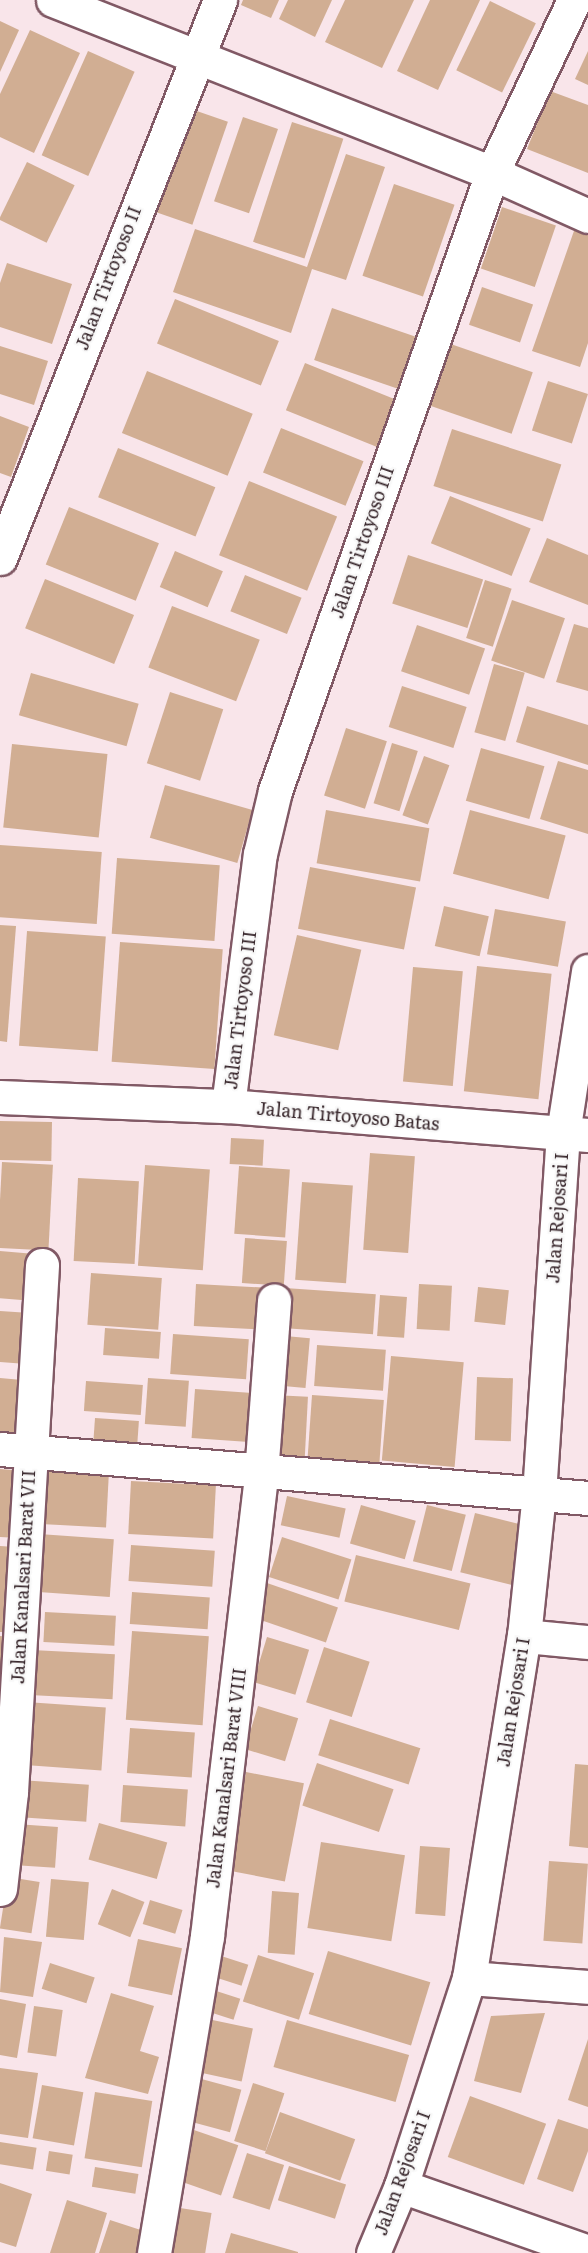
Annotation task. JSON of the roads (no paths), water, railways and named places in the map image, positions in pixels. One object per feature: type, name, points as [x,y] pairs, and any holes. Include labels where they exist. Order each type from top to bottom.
[{"type":"street","points":[[53,0],[492,173],[588,216]]},
{"type":"street","name":"Jalan Tirtoyoso II","points":[[0,558],[194,56],[220,0]]},
{"type":"street","name":"Jalan Tirtoyoso III","points":[[228,1106],[260,854],[275,791],[492,173],[574,0]]},
{"type":"street","name":"Jalan Rejosari I","points":[[373,2253],[400,2186],[469,1978],[524,1636],[575,1134],[588,971]]},
{"type":"street","name":"Jalan Tirtoyoso Batas","points":[[0,1097],[228,1106],[575,1134]]},
{"type":"street","name":"Jalan Kanalsari Barat VII","points":[[0,1889],[11,1791],[15,1450],[42,1264]]},
{"type":"street","name":"Jalan Kanalsari Barat VIII","points":[[154,2253],[207,1936],[261,1474],[274,1300]]},
{"type":"street","points":[[15,1450],[261,1474],[588,1498]]},
{"type":"street","points":[[524,1636],[588,1642]]},
{"type":"street","points":[[469,1978],[588,1987]]},
{"type":"street","points":[[400,2186],[588,2252]]}]
